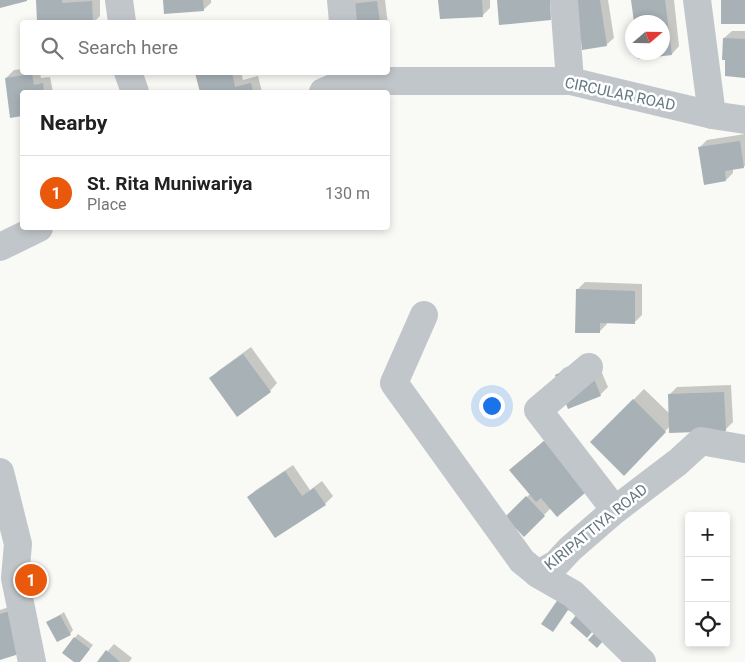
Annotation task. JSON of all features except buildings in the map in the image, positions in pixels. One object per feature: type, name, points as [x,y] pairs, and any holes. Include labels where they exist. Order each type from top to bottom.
[{"type":"street","points":[[119,0],[122,20]]},
{"type":"street","points":[[341,0],[343,20]]},
{"type":"street","points":[[564,0],[570,81]]},
{"type":"street","points":[[697,0],[712,116]]},
{"type":"street","points":[[128,75],[134,90]]},
{"type":"street","name":"CIRCULAR ROAD","points":[[326,90],[348,77],[570,81],[712,116],[745,120]]},
{"type":"street","points":[[0,247],[35,230]]},
{"type":"street","points":[[424,315],[394,383],[522,561],[538,574]]},
{"type":"street","points":[[589,367],[538,410],[615,510]]},
{"type":"street","name":"KIRIPATTIYA ROAD","points":[[538,574],[556,564],[570,549],[615,510],[678,462],[701,441],[745,449]]},
{"type":"street","points":[[0,472],[18,544],[7,580],[32,662]]},
{"type":"street","name":"KIRIPATTIYA ROAD","points":[[538,574],[573,594],[642,662]]},
{"type":"place","name":"St. Rita Muniwariya","points":[[31,580]]}]
